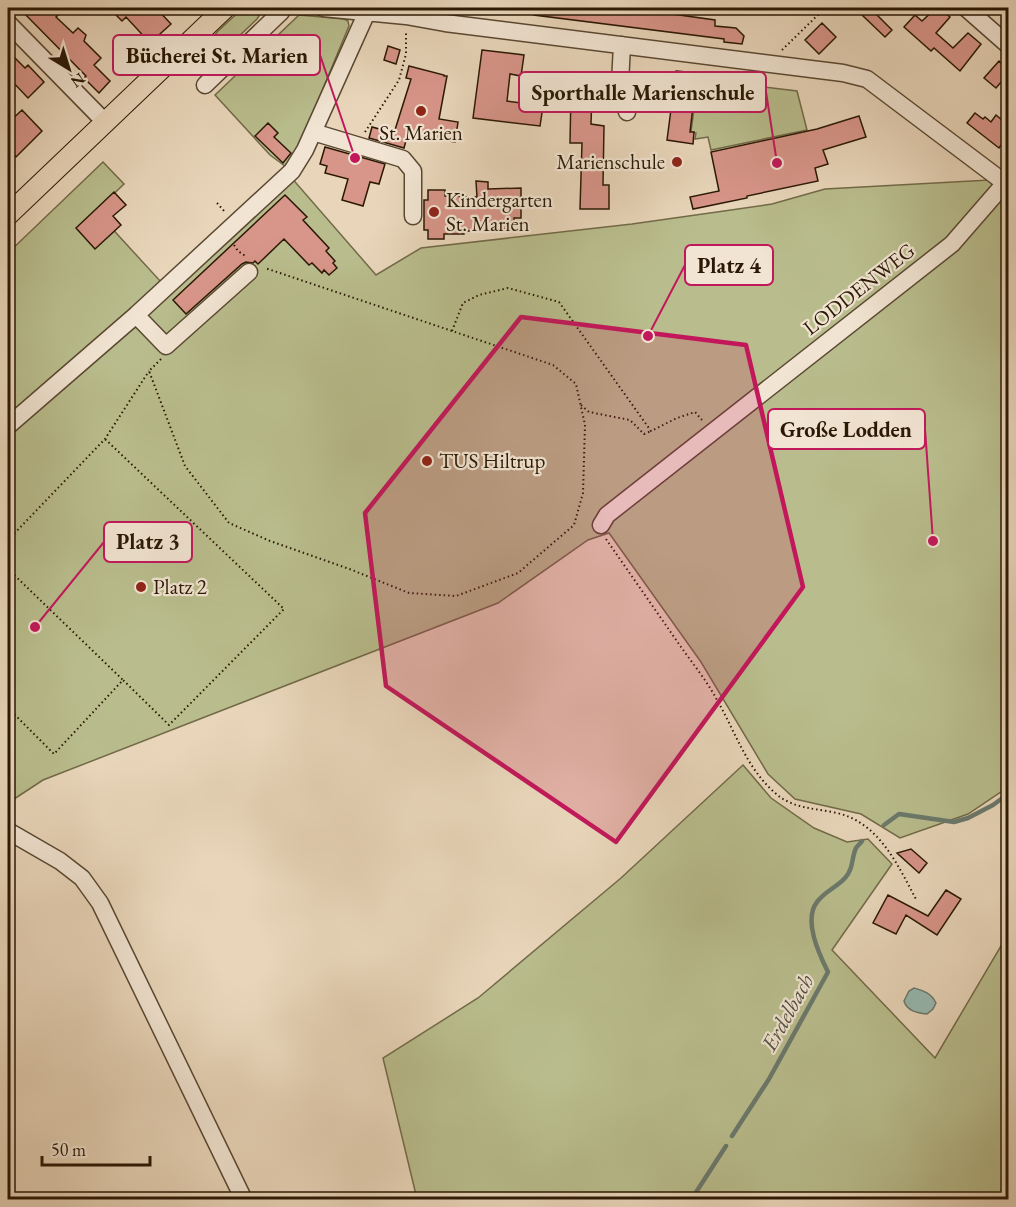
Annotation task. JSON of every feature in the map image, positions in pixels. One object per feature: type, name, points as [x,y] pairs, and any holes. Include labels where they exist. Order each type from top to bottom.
[{"type":"main road","points":[[8,215],[225,8]]},
{"type":"street","points":[[205,85],[281,12],[282,8]]},
{"type":"street","name":"LODDENWEG","points":[[323,8],[406,16],[448,15],[622,45],[843,73],[867,79],[1005,183],[952,244],[607,515],[601,525]]},
{"type":"street","points":[[966,8],[1008,45]]},
{"type":"street","points":[[8,426],[136,315],[292,171],[305,150],[367,12]]},
{"type":"street","points":[[8,23],[105,122]]},
{"type":"street","points":[[622,45],[620,83],[627,112]]},
{"type":"street","points":[[313,132],[403,159],[413,171],[413,216]]},
{"type":"street","points":[[136,315],[166,346],[254,267]]},
{"type":"street","points":[[8,831],[75,872],[100,903],[244,1200]]},
{"type":"path","points":[[768,63],[825,8]]},
{"type":"path","points":[[362,146],[365,131],[399,80],[406,54],[406,16]]},
{"type":"path","points":[[149,371],[185,466],[229,523],[270,541],[409,593],[456,596],[518,573],[574,525],[583,493],[585,425],[576,384],[553,365],[254,267],[236,248],[226,232]]},
{"type":"path","points":[[452,331],[463,303],[479,295],[508,288],[559,302],[651,431]]},
{"type":"path","points":[[8,540],[105,439],[149,371],[166,354]]},
{"type":"path","points":[[580,405],[589,412],[630,420],[644,434],[695,412],[713,432]]},
{"type":"path","points":[[8,569],[169,725],[284,609],[105,439]]},
{"type":"path","points":[[601,525],[604,536],[717,698],[753,770],[774,793],[790,804],[839,813],[860,823],[880,839],[892,854],[917,901]]},
{"type":"path","points":[[8,708],[54,754],[123,680]]},
{"type":"highlighted area","points":[[521,317],[746,345],[803,587],[616,842],[386,686],[365,513]]},
{"type":"green space","points":[[243,8],[256,8],[259,16],[217,57],[213,58],[204,48],[218,31]]},
{"type":"green space","points":[[299,15],[344,19],[348,21],[349,26],[297,151],[285,166],[270,155],[215,95]]},
{"type":"green space","points":[[698,79],[797,91],[807,130],[711,150],[708,137],[695,139],[696,133],[691,132]]},
{"type":"green space","name":"TUS Hiltrup","points":[[103,162],[124,184],[96,211],[161,282],[283,168],[376,275],[421,248],[632,224],[772,204],[825,189],[1008,179],[1008,787],[968,814],[900,838],[861,814],[795,799],[768,774],[701,662],[609,533],[588,540],[498,603],[43,780],[8,803],[8,253]]},
{"type":"green space","points":[[743,765],[771,798],[814,828],[847,842],[868,839],[892,864],[832,950],[935,1058],[1008,934],[1008,1199],[417,1199],[383,1058],[478,998],[621,878]]},
{"type":"water","points":[[914,988],[927,993],[936,1003],[927,1014],[913,1011],[905,1004],[904,1001],[909,991]]},
{"type":"building","points":[[19,8],[51,8],[58,15],[56,17],[73,33],[78,28],[86,35],[84,41],[101,58],[94,65],[110,81],[99,93],[84,78],[86,76]]},
{"type":"building","points":[[109,8],[156,8],[171,24],[150,43],[126,17],[122,21]]},
{"type":"building","points":[[535,8],[651,9],[651,11],[715,20],[715,26],[736,28],[744,36],[742,44],[724,42],[724,39],[534,15]]},
{"type":"building","points":[[868,8],[892,30],[885,37],[861,14]]},
{"type":"building","points":[[936,8],[940,8],[950,17],[936,33],[953,48],[968,33],[981,44],[960,71],[934,48],[931,51],[904,27],[915,15],[922,21]]},
{"type":"building","points":[[822,23],[836,37],[819,54],[805,40]]},
{"type":"building","name":"St. Marien","points":[[388,46],[400,50],[396,64],[384,60]]},
{"type":"building","points":[[482,50],[524,55],[521,76],[510,74],[507,101],[543,106],[540,126],[473,118]]},
{"type":"building","points":[[8,51],[25,68],[28,65],[44,82],[28,98],[8,77]]},
{"type":"building","points":[[999,61],[1008,69],[1008,74],[996,88],[984,78]]},
{"type":"building","name":"St. Marien","points":[[409,66],[447,76],[439,119],[458,122],[455,142],[408,133],[404,148],[369,138],[372,127],[394,133],[411,79],[406,78]]},
{"type":"building","points":[[676,71],[697,73],[690,132],[694,132],[693,144],[667,140]]},
{"type":"building","points":[[571,92],[592,93],[591,124],[604,126],[603,185],[609,185],[609,209],[580,209],[582,143],[570,143]]},
{"type":"building","points":[[22,110],[42,131],[16,157],[8,148],[8,123]]},
{"type":"building","points":[[975,113],[991,122],[996,115],[1008,125],[1008,135],[999,148],[967,123]]},
{"type":"building","points":[[859,116],[866,137],[823,150],[828,164],[815,168],[818,181],[693,209],[690,197],[719,191],[711,152],[817,129]]},
{"type":"building","points":[[268,123],[278,133],[274,137],[291,153],[283,163],[255,136]]},
{"type":"building","points":[[325,147],[385,164],[379,184],[370,182],[363,206],[342,200],[348,179],[325,173],[327,166],[320,164]]},
{"type":"building","name":"St. Marien","points":[[476,181],[488,182],[488,189],[521,188],[521,218],[514,218],[514,229],[481,229],[481,231],[464,231],[464,234],[444,234],[444,239],[428,239],[428,230],[424,230],[424,200],[428,200],[428,190],[445,190],[445,196],[477,197]]},
{"type":"building","points":[[114,192],[126,205],[113,216],[121,225],[95,249],[76,228]]},
{"type":"building","points":[[285,195],[307,217],[303,220],[329,248],[326,251],[335,261],[333,263],[337,268],[329,275],[324,270],[322,273],[312,263],[309,265],[284,239],[258,264],[255,261],[242,264],[186,314],[173,300]]},
{"type":"building","points":[[911,849],[927,863],[919,873],[897,853]]},
{"type":"building","points":[[946,890],[961,899],[937,935],[906,915],[896,934],[873,923],[888,895],[928,916]]},
{"type":"waterway","name":"Erdelbach","points":[[884,825],[899,814],[954,822],[968,818],[1008,794]]},
{"type":"waterway","name":"Erdelbach","points":[[732,1136],[769,1079],[828,972],[814,937],[813,909],[820,898],[848,874],[856,848],[862,841]]},
{"type":"waterway","name":"Erdelbach","points":[[691,1200],[726,1146]]},
{"type":"place","name":"St. Marien","points":[[421,111]]},
{"type":"place","name":"Bücherei St. Marien","points":[[355,158]]},
{"type":"place","name":"Marienschule","points":[[677,162]]},
{"type":"place","name":"Sporthalle Marienschule","points":[[777,163]]},
{"type":"place","name":"Kindergarten St. Marien","points":[[434,212]]},
{"type":"place","name":"Platz 4","points":[[648,336]]},
{"type":"place","name":"TUS Hiltrup","points":[[427,461]]},
{"type":"place","name":"Große Lodden","points":[[933,541]]},
{"type":"place","name":"Platz 2","points":[[141,587]]},
{"type":"place","name":"Platz 3","points":[[35,627]]}]
